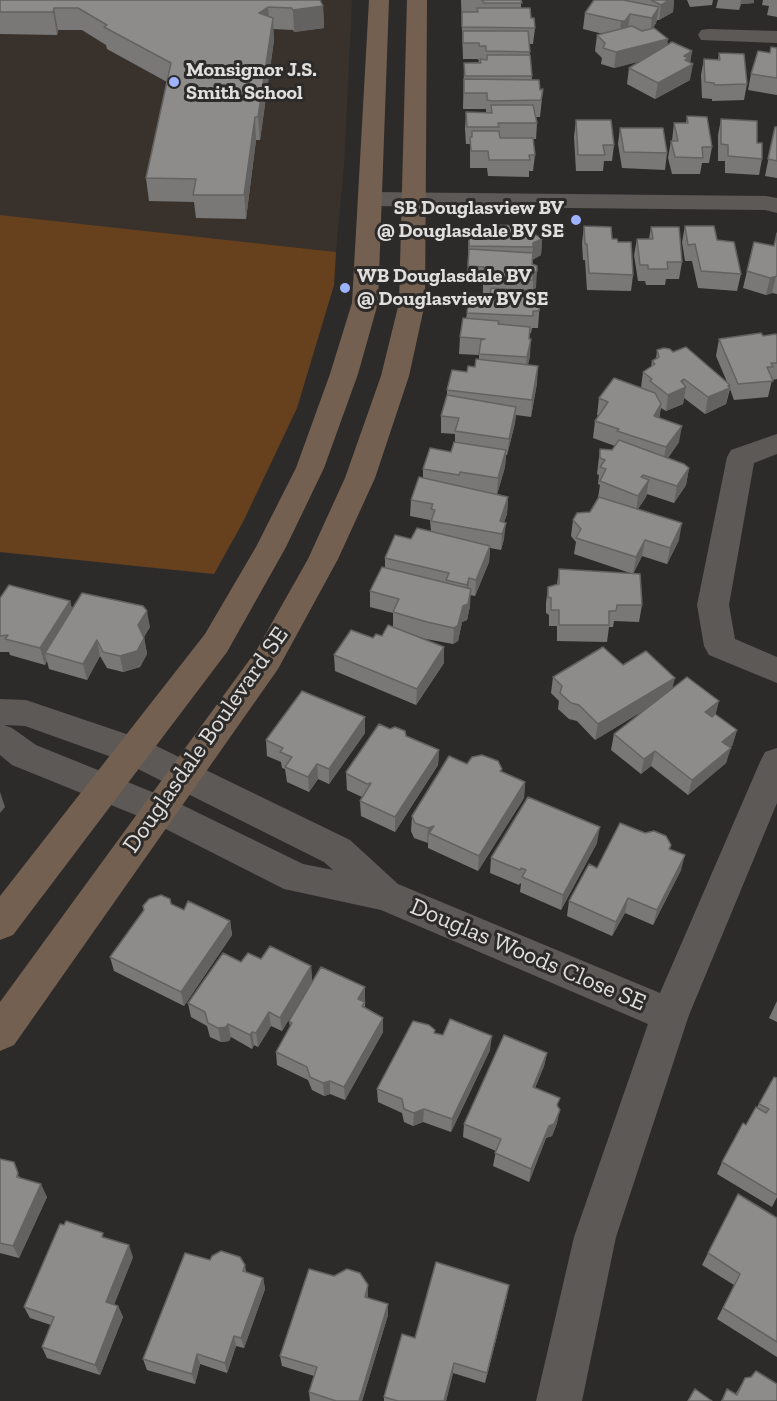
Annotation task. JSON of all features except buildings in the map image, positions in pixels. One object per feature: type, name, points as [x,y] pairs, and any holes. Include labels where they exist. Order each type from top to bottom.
[{"type":"street","name":"Douglasdale Boulevard SE","points":[[0,924],[216,643],[271,547],[310,468],[344,374],[365,303],[379,0]]},
{"type":"street","name":"Douglasdale Boulevard SE","points":[[0,1034],[267,660],[323,559],[360,478],[395,376],[412,303],[417,0]]},
{"type":"street","points":[[709,35],[777,38]]},
{"type":"street","points":[[371,199],[766,203],[777,206]]},
{"type":"street","points":[[777,444],[741,457],[713,605],[720,646],[777,671]]},
{"type":"street","name":"Douglas Woods Close SE","points":[[0,712],[26,712],[132,750],[337,851],[386,895]]},
{"type":"street","name":"Douglas Woods Close SE","points":[[0,737],[24,755],[106,786],[160,810],[297,878],[386,895],[670,1015]]},
{"type":"street","points":[[559,1401],[595,1237],[670,1015],[777,762]]},
{"type":"shaded area","name":"Monsignor J.S. Smith School","points":[[0,0],[352,0],[344,164],[336,252],[0,215]]},
{"type":"shaded area","points":[[0,215],[336,252],[334,285],[297,408],[243,522],[214,574],[0,552]]},
{"type":"place","name":"Monsignor J.S. Smith School","points":[[174,82]]},
{"type":"place","name":"SB Douglasview BV @ Douglasdale BV SE","points":[[576,220]]},
{"type":"place","name":"WB Douglasdale BV @ Douglasview BV SE","points":[[345,288]]}]
